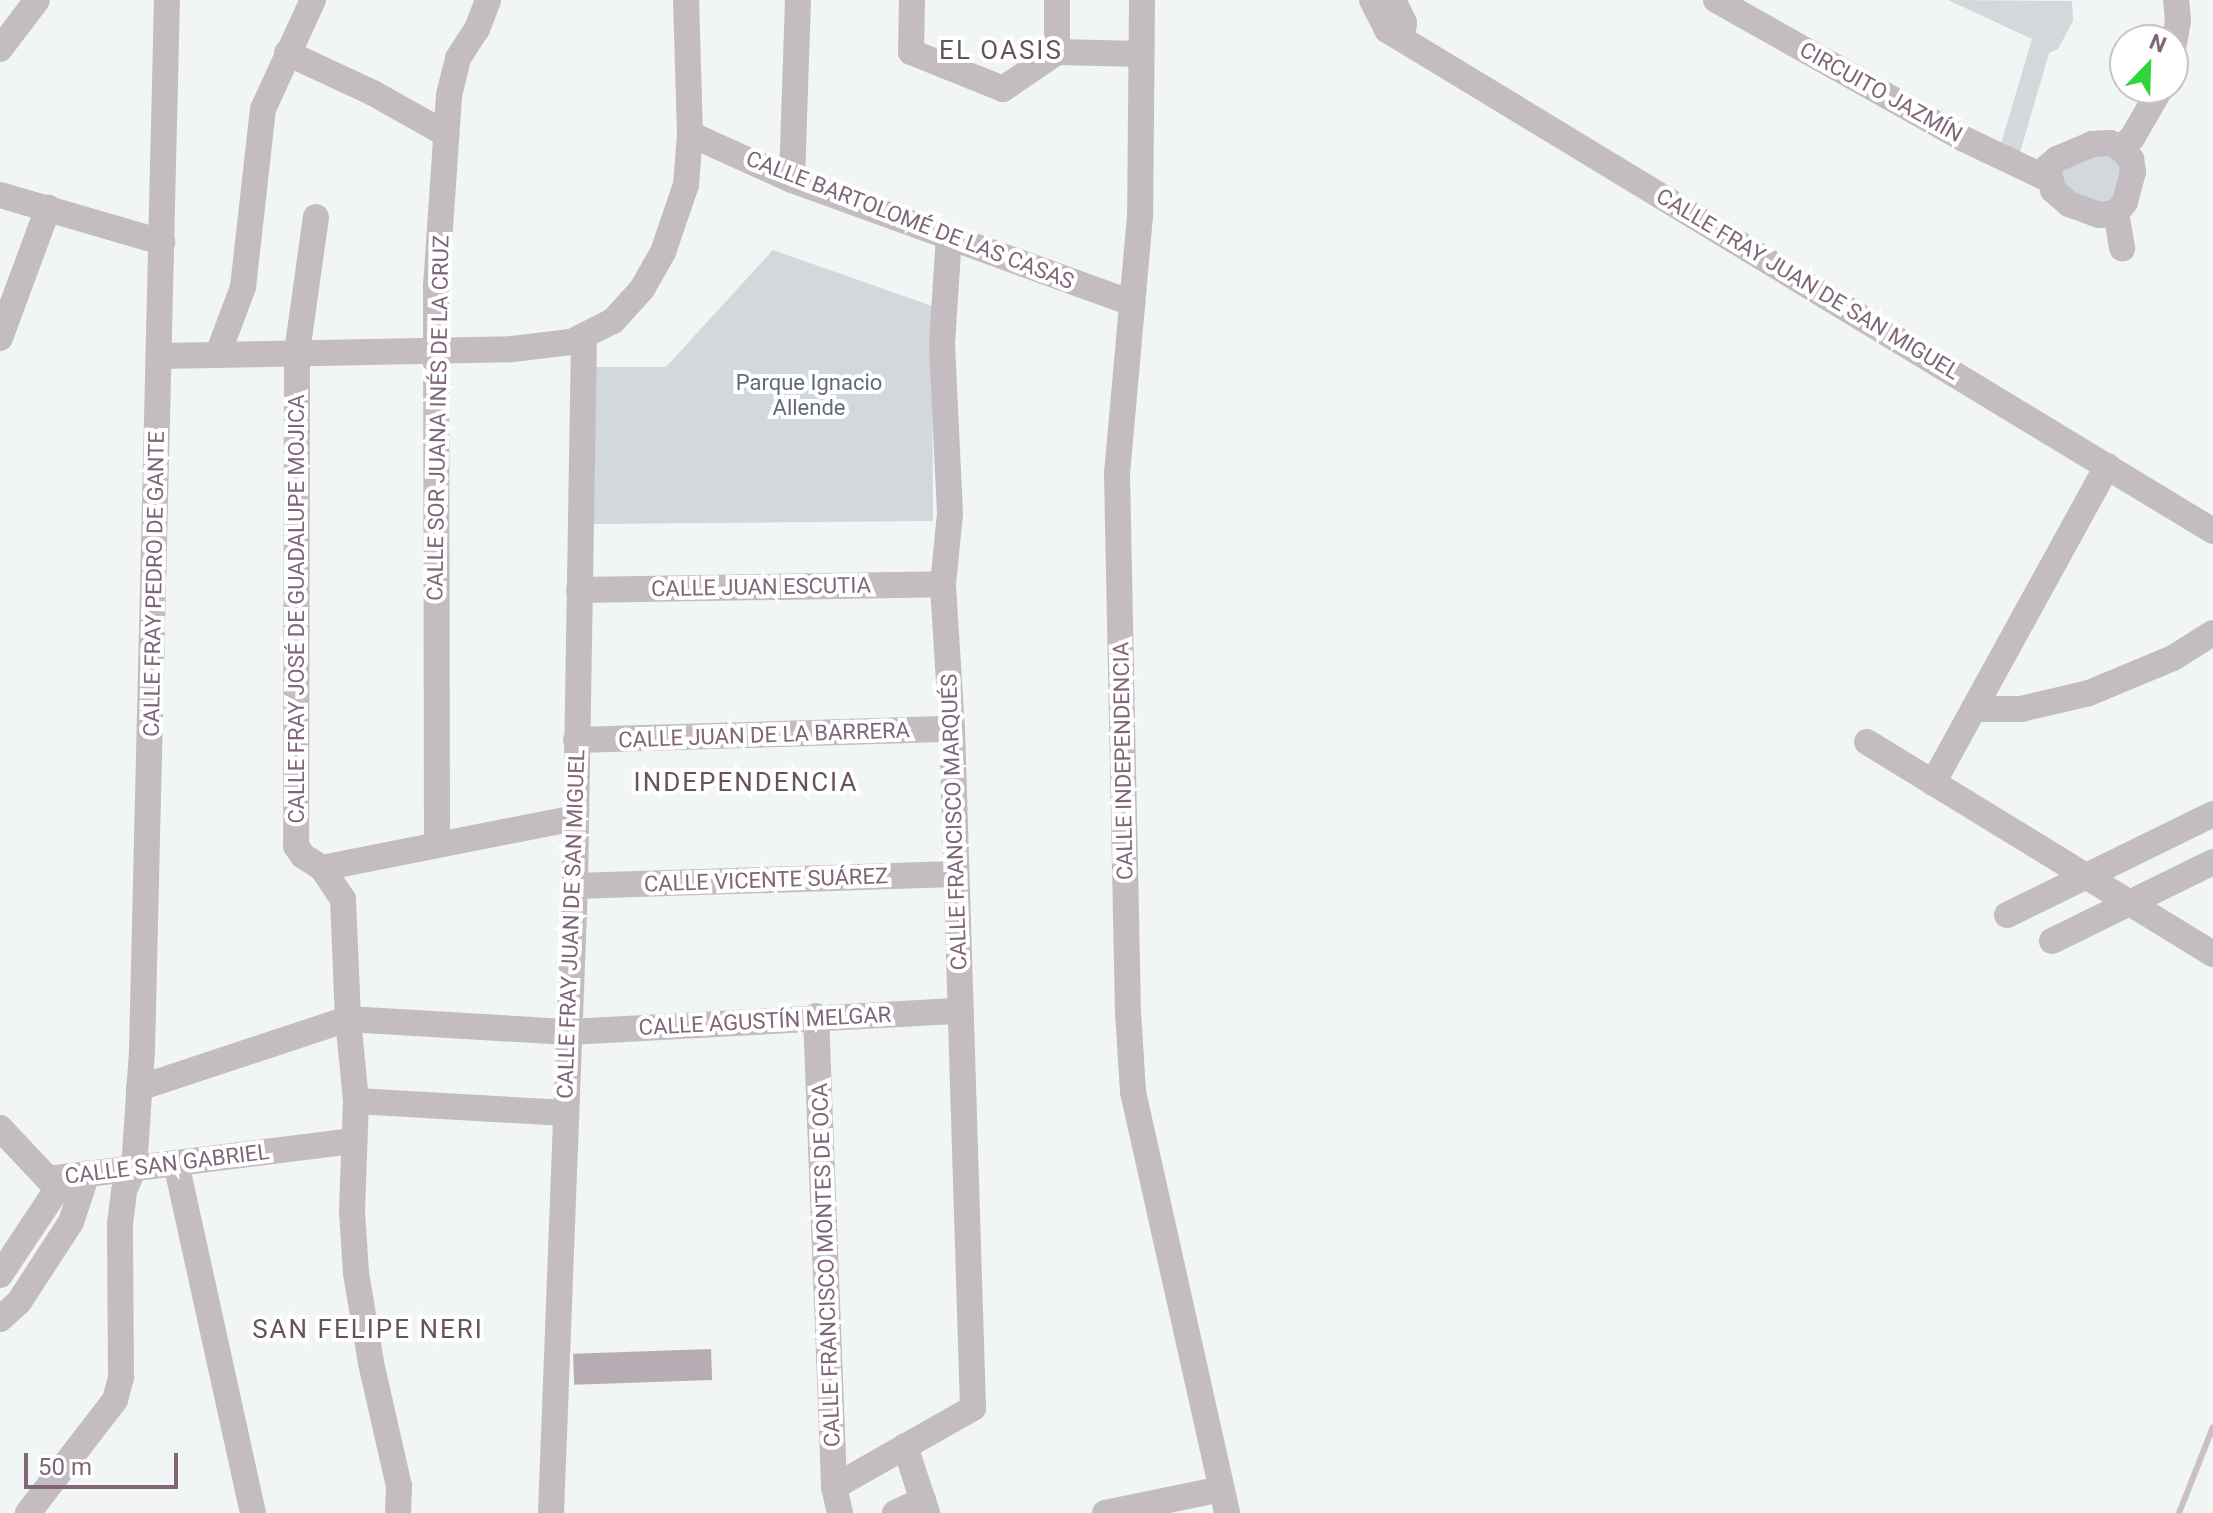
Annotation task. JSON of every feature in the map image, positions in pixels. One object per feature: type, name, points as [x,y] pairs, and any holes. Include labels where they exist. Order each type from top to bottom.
[{"type":"street","points":[[0,49],[37,0]]},
{"type":"street","name":"CALLE FRAY PEDRO DE GANTE","points":[[28,1513],[115,1400],[121,1377],[120,1224],[124,1191],[134,1168],[139,1088],[167,0]]},
{"type":"street","points":[[218,354],[243,287],[263,109],[313,0]]},
{"type":"street","name":"CALLE SOR JUANA INÉS DE LA CRUZ","points":[[437,845],[434,350],[446,134],[449,95],[458,58],[477,29],[488,0]]},
{"type":"street","points":[[160,356],[512,349],[571,342],[613,321],[642,289],[663,252],[686,185],[690,134],[686,0]]},
{"type":"street","points":[[792,180],[798,0]]},
{"type":"street","points":[[912,0],[911,52],[1003,89],[1057,52],[1141,54]]},
{"type":"street","points":[[1057,0],[1057,52]]},
{"type":"street","name":"CALLE INDEPENDENCIA","points":[[1142,0],[1140,216],[1117,475],[1128,1012],[1133,1092],[1225,1501]]},
{"type":"street","name":"CALLE FRAY JUAN DE SAN MIGUEL","points":[[1372,0],[1387,30],[2213,531]]},
{"type":"street","points":[[1393,0],[1404,23],[1402,37]]},
{"type":"street","name":"CIRCUITO JAZMÍN","points":[[1716,0],[1964,139],[2048,179]]},
{"type":"street","points":[[2176,0],[2177,24]]},
{"type":"street","points":[[287,53],[373,93],[446,134]]},
{"type":"street","points":[[2120,148],[2132,138],[2152,104]]},
{"type":"street","name":"CALLE BARTOLOMÉ DE LAS CASAS","points":[[690,134],[792,180],[1132,303]]},
{"type":"street","points":[[2110,143],[2120,148],[2131,159],[2133,172],[2125,202],[2116,213],[2099,215],[2069,204],[2053,190],[2048,179],[2048,167],[2057,159],[2092,144],[2110,143]]},
{"type":"street","points":[[0,195],[162,242]]},
{"type":"street","points":[[0,338],[48,208]]},
{"type":"street","points":[[2116,213],[2122,248]]},
{"type":"street","name":"CALLE FRAY JOSÉ DE GUADALUPE MOJICA","points":[[316,217],[297,352],[296,846],[303,856],[322,868],[343,899],[348,1019],[356,1101],[352,1211],[356,1273],[399,1486],[398,1513]]},
{"type":"street","name":"CALLE FRANCISCO MARQUÉS","points":[[905,1446],[973,1408],[952,729],[943,584],[949,525],[942,344],[949,237]]},
{"type":"street","name":"CALLE FRAY JUAN DE SAN MIGUEL","points":[[551,1513],[575,886],[584,336]]},
{"type":"street","points":[[1933,783],[2107,466]]},
{"type":"street","name":"CALLE JUAN ESCUTIA","points":[[579,590],[943,584]]},
{"type":"street","points":[[1974,709],[2021,709],[2089,693],[2173,658],[2213,633]]},
{"type":"street","name":"CALLE JUAN DE LA BARRERA","points":[[576,740],[952,729]]},
{"type":"street","points":[[1867,742],[2213,954]]},
{"type":"street","points":[[2007,915],[2213,814]]},
{"type":"street","points":[[322,868],[575,818]]},
{"type":"street","points":[[2052,941],[2213,862]]},
{"type":"street","name":"CALLE VICENTE SUÁREZ","points":[[575,886],[956,874]]},
{"type":"street","name":"CALLE AGUSTÍN MELGAR","points":[[348,1019],[569,1032],[816,1016],[960,1011]]},
{"type":"street","name":"CALLE FRANCISCO MONTES DE OCA","points":[[816,1016],[834,1505]]},
{"type":"street","points":[[139,1088],[348,1019]]},
{"type":"street","points":[[356,1101],[566,1113]]},
{"type":"street","name":"CALLE SAN GABRIEL","points":[[0,1128],[48,1179],[354,1141]]},
{"type":"street","points":[[176,1163],[253,1513]]},
{"type":"street","points":[[0,1275],[76,1175]]},
{"type":"street","points":[[0,1319],[19,1302],[71,1222],[76,1175]]},
{"type":"street","points":[[834,1505],[905,1446],[925,1507],[895,1513]]},
{"type":"street","points":[[1105,1513],[1225,1501]]},
{"type":"green space","points":[[1948,0],[2072,1],[2073,21],[2058,49],[2049,53],[2017,163],[1998,154],[2032,39]]},
{"type":"green space","points":[[2120,148],[2125,202],[2069,204],[2048,167]]},
{"type":"green space","name":"Parque Ignacio Allende","points":[[773,250],[932,306],[933,521],[593,524],[594,367],[666,367]]},
{"type":"building","points":[[711,1349],[712,1380],[574,1385],[573,1354]]},
{"type":"waterway","points":[[2179,1513],[2213,1427]]},
{"type":"district","name":"EL OASIS","points":[[1001,51]]},
{"type":"district","name":"INDEPENDENCIA","points":[[746,783]]},
{"type":"district","name":"SAN FELIPE NERI","points":[[368,1330]]}]
